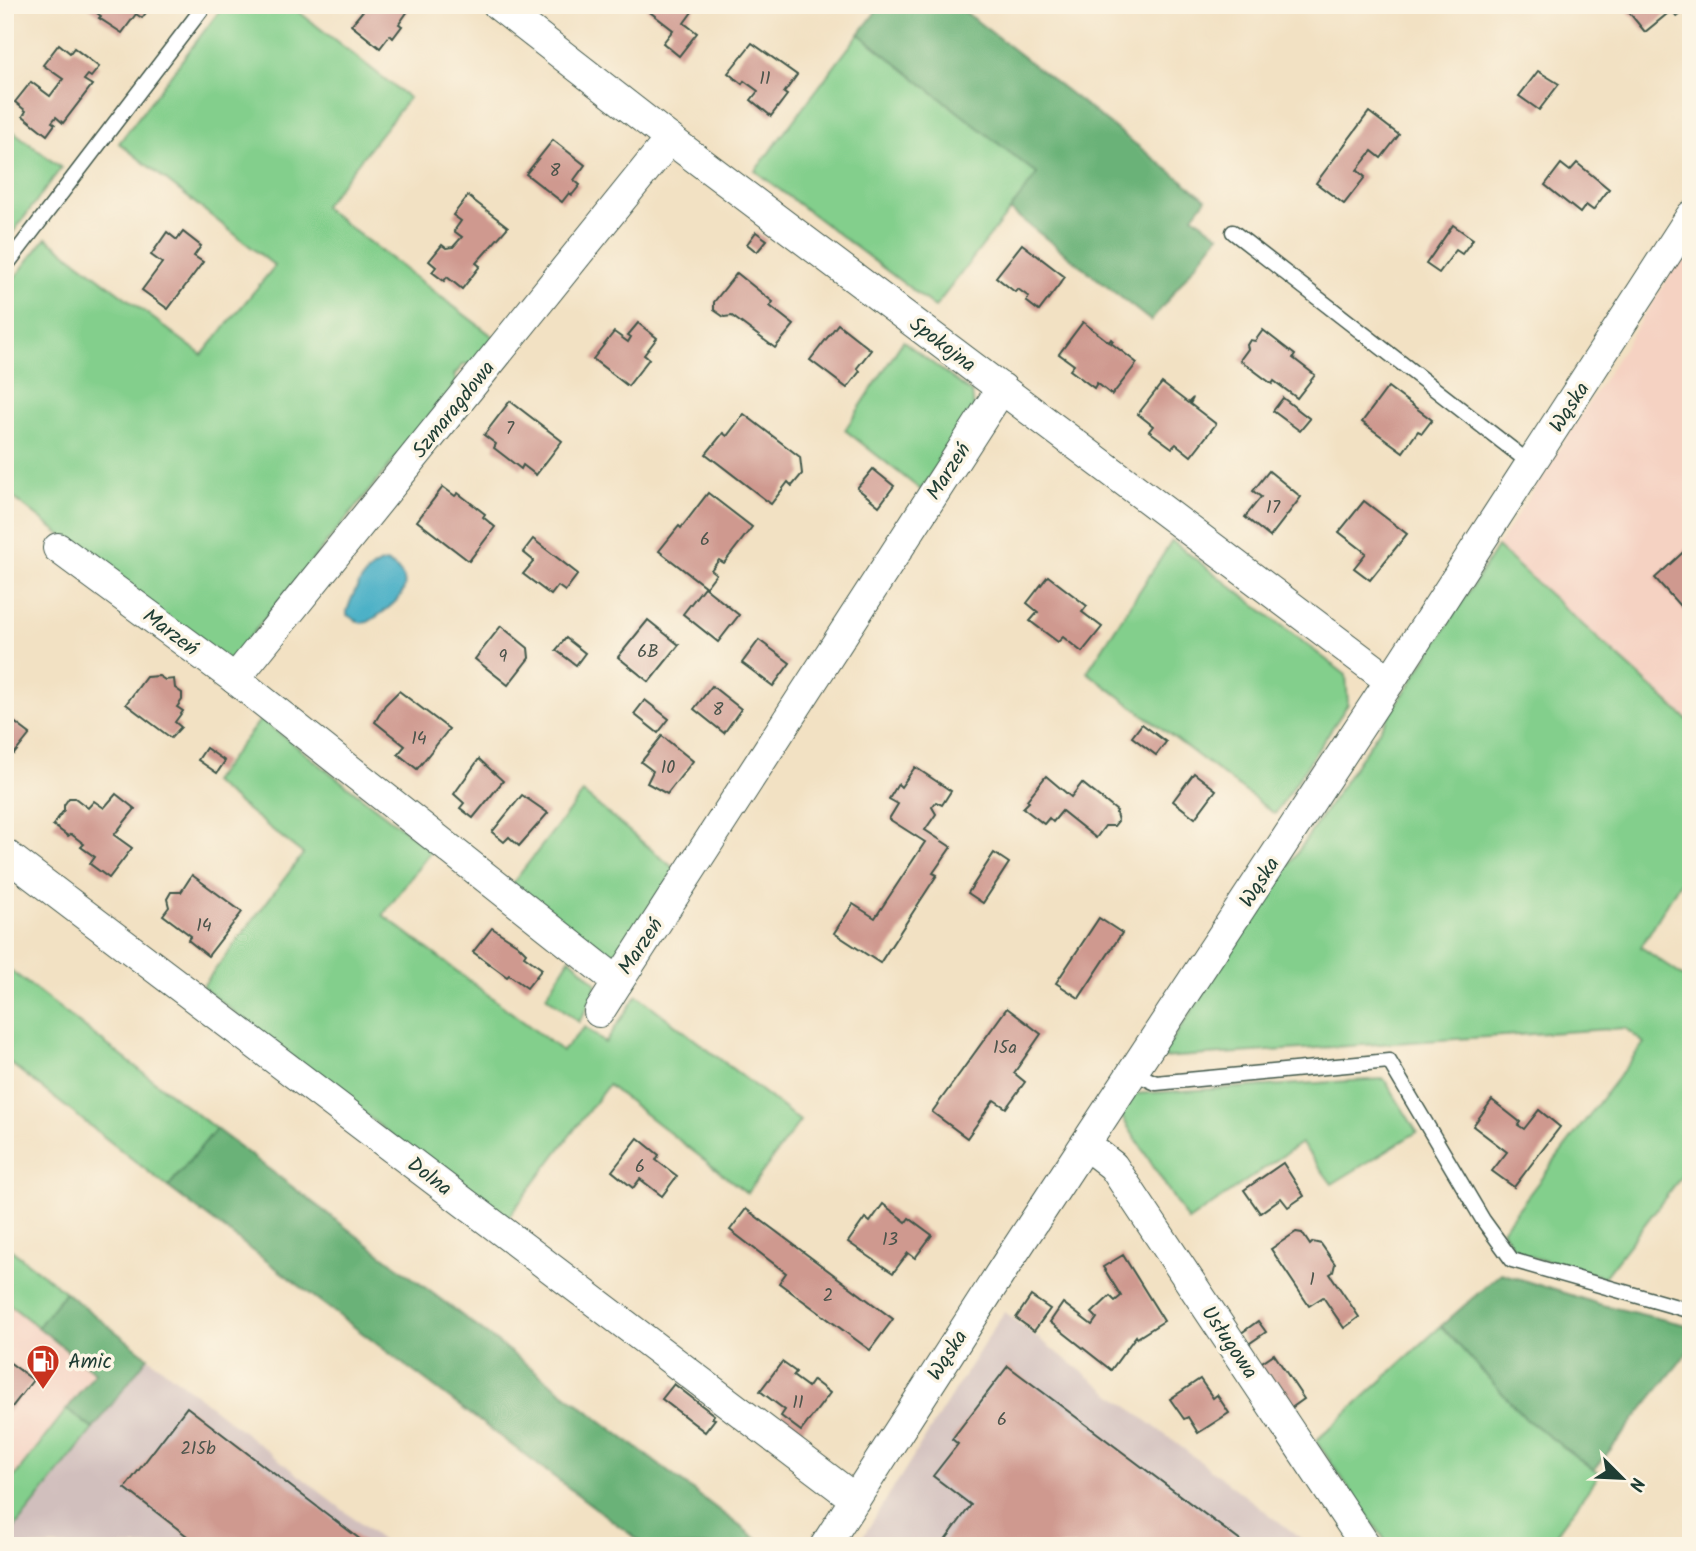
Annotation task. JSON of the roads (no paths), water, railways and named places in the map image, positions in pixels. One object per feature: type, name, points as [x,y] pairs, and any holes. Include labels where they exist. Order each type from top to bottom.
[{"type":"street","name":"Spokojna","points":[[498,5],[670,139],[1390,681]]},
{"type":"street","name":"Szmaragdowa","points":[[235,679],[670,139]]},
{"type":"street","name":"Wąska","points":[[825,1546],[1691,216]]},
{"type":"street","name":"Marzeń","points":[[58,548],[235,679],[618,982],[1002,388]]},
{"type":"street","name":"Dolna","points":[[5,854],[855,1499]]},
{"type":"street","points":[[599,1012],[618,982]]},
{"type":"street","name":"Usługowa","points":[[1086,1145],[1113,1166],[1366,1546]]},
{"type":"lane","points":[[5,267],[205,5]]},
{"type":"lane","points":[[1233,232],[1531,464]]},
{"type":"lane","points":[[1134,1073],[1156,1083],[1389,1061],[1483,1220],[1512,1260],[1691,1311]]},
{"type":"water","points":[[386,562],[404,578],[401,595],[386,610],[368,622],[361,623],[347,615],[356,589],[372,569]]},
{"type":"place","name":"Amic","points":[[43,1391]]}]
